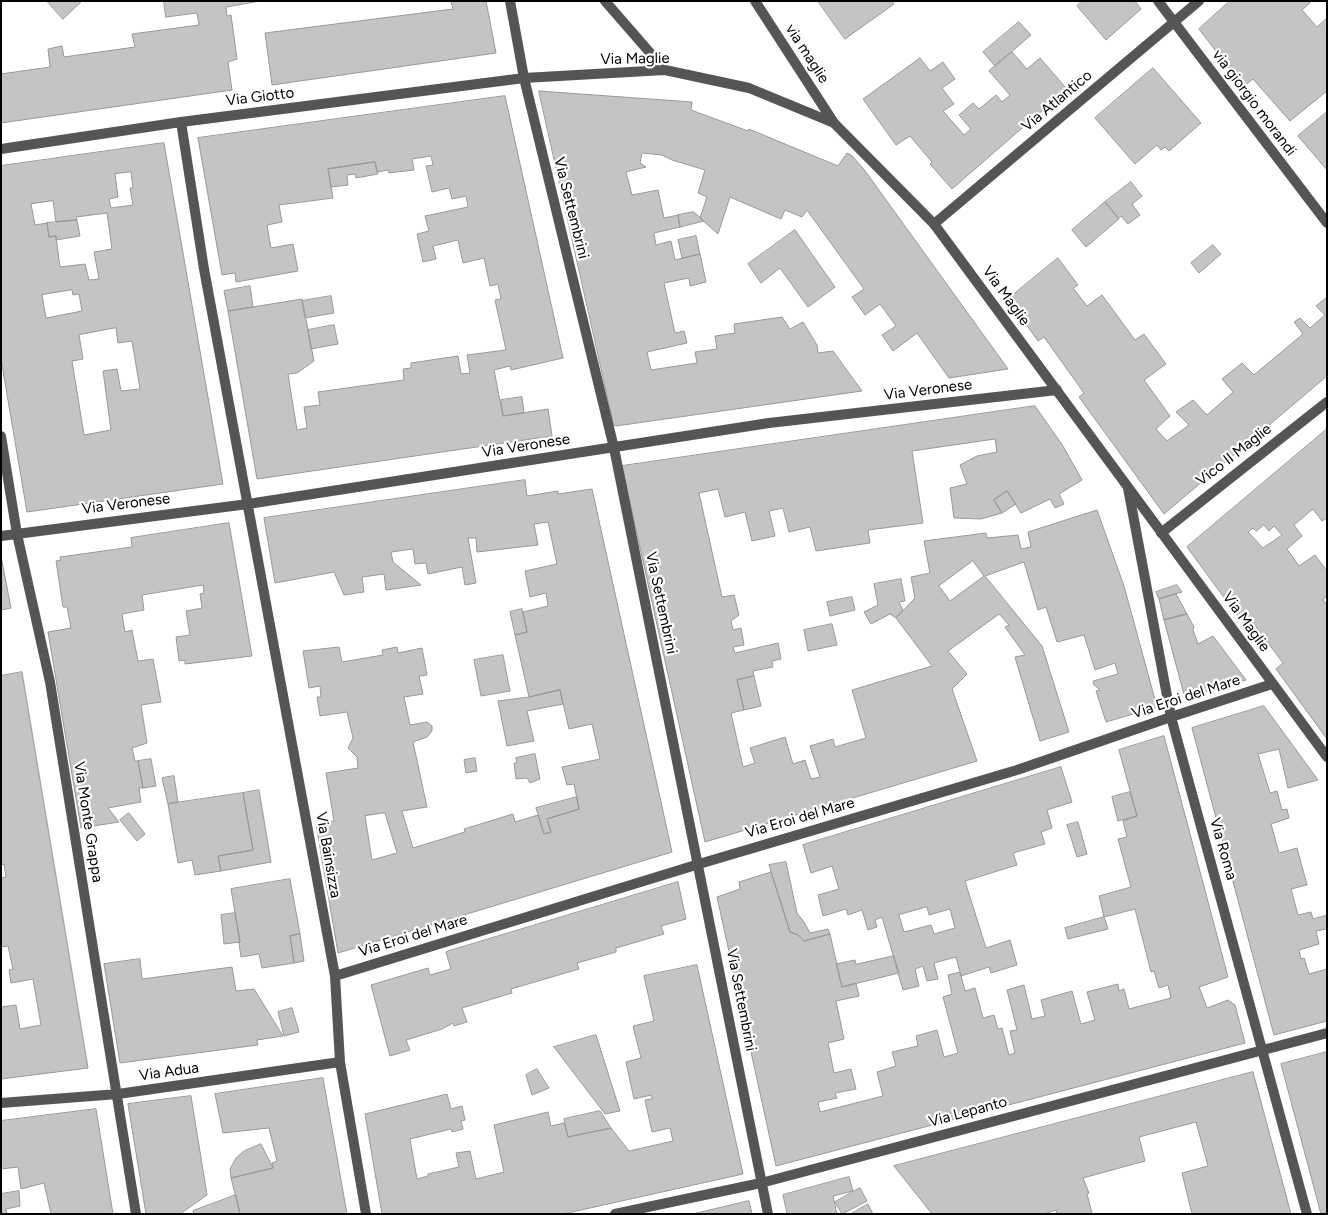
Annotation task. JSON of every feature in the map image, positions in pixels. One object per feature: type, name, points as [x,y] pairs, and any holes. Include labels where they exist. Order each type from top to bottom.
[{"type":"street","name":"Via Settembrini","points":[[510,1],[524,78],[614,448],[768,1214]]},
{"type":"street","points":[[605,1],[665,70]]},
{"type":"street","name":"via maglie","points":[[755,1],[834,123]]},
{"type":"street","name":"via giorgio morandi","points":[[1158,1],[1327,223]]},
{"type":"street","name":"Via Atlantico","points":[[934,224],[1199,1]]},
{"type":"street","name":"Via Maglie","points":[[524,78],[665,70],[749,88],[834,123],[934,224],[1327,757]]},
{"type":"street","name":"Via Giotto","points":[[1,149],[181,122],[524,78]]},
{"type":"street","name":"Via Bainsizza","points":[[181,122],[204,269],[335,976],[340,1062],[366,1214]]},
{"type":"street","name":"Via Veronese","points":[[1,536],[248,504],[769,423],[1056,390]]},
{"type":"street","name":"Vico II Maglie","points":[[1161,533],[1327,402]]},
{"type":"street","name":"Via Monte Grappa","points":[[1,436],[17,534],[50,682],[136,1214]]},
{"type":"street","name":"Via Roma","points":[[1128,488],[1171,717],[1307,1214]]},
{"type":"street","name":"Via Eroi del Mare","points":[[335,976],[699,864],[1017,770],[1272,684]]},
{"type":"street","name":"Via Lepanto","points":[[615,1214],[761,1183],[1327,1033]]},
{"type":"street","name":"Via Adua","points":[[1,1103],[118,1094],[340,1062]]},
{"type":"building","points":[[47,1],[82,1],[63,19]]},
{"type":"building","points":[[164,1],[260,1],[226,7],[227,16],[231,15],[237,59],[228,62],[232,90],[1,123],[1,74],[50,67],[48,49],[62,46],[64,57],[135,47],[132,34],[199,25],[197,13],[166,17]]},
{"type":"building","points":[[451,1],[486,1],[496,53],[272,85],[265,33],[453,9]]},
{"type":"building","points":[[818,1],[892,1],[894,4],[845,39]]},
{"type":"building","points":[[1082,1],[1135,1],[1141,9],[1106,40],[1077,6]]},
{"type":"building","points":[[1230,1],[1312,1],[1302,10],[1317,27],[1327,18],[1327,91],[1290,121],[1253,79],[1243,87],[1199,29]]},
{"type":"building","points":[[1019,22],[1031,35],[995,66],[983,52]]},
{"type":"building","points":[[1012,52],[1027,69],[1040,58],[1067,89],[952,189],[930,164],[932,162],[910,136],[896,145],[863,99],[920,58],[930,71],[943,62],[955,79],[942,88],[954,104],[943,111],[964,135],[971,129],[959,115],[973,103],[979,109],[996,95],[1002,102],[1010,95],[989,71]]},
{"type":"building","points":[[1153,68],[1201,123],[1169,151],[1165,147],[1161,150],[1157,145],[1135,164],[1095,118]]},
{"type":"building","points":[[539,91],[692,102],[691,110],[748,131],[749,129],[838,166],[847,153],[851,155],[863,168],[1008,369],[949,378],[917,333],[893,351],[882,335],[896,326],[880,304],[865,315],[852,297],[864,289],[807,210],[802,217],[785,210],[781,219],[730,197],[718,234],[700,218],[707,197],[698,193],[705,170],[662,155],[642,153],[640,163],[646,167],[626,172],[632,195],[658,190],[664,218],[678,215],[680,227],[654,233],[656,245],[671,241],[675,260],[700,254],[706,282],[690,286],[689,278],[664,283],[675,333],[684,331],[687,343],[647,352],[651,370],[697,363],[695,352],[717,349],[715,336],[735,333],[734,324],[782,317],[790,329],[803,322],[817,345],[818,353],[833,351],[862,391],[614,425]]},
{"type":"building","points":[[505,96],[563,358],[511,370],[510,366],[494,370],[503,416],[548,409],[552,436],[257,479],[228,311],[302,299],[314,361],[297,373],[288,374],[297,430],[307,428],[304,407],[320,405],[318,392],[404,380],[403,369],[411,368],[411,363],[458,356],[461,374],[470,373],[467,355],[506,350],[495,300],[501,299],[498,284],[490,286],[484,258],[463,263],[458,240],[433,246],[436,259],[423,262],[417,234],[429,231],[425,216],[468,207],[466,196],[452,199],[449,188],[432,192],[426,166],[433,165],[431,156],[412,159],[414,170],[389,173],[388,170],[377,172],[375,162],[328,169],[333,198],[279,205],[282,222],[267,225],[271,248],[293,244],[298,271],[236,282],[235,273],[222,275],[198,138]]},
{"type":"building","points":[[1327,112],[1327,170],[1298,136]]},
{"type":"building","points":[[164,143],[223,484],[27,512],[1,359],[1,166]],"holes":[[[131,172],[133,188],[130,188],[133,205],[111,208],[109,199],[118,197],[115,174]],[[53,201],[56,222],[77,220],[76,217],[107,213],[112,249],[94,252],[99,279],[89,280],[85,264],[60,267],[56,236],[49,237],[47,223],[35,225],[31,204]],[[72,290],[73,295],[79,294],[82,311],[46,318],[42,295]],[[116,328],[118,343],[132,341],[140,389],[121,391],[117,369],[103,371],[111,430],[84,435],[72,361],[83,359],[79,335]]]},
{"type":"building","points":[[375,162],[378,174],[356,178],[355,174],[347,175],[348,185],[331,187],[328,169]]},
{"type":"building","points":[[1131,182],[1142,196],[1132,204],[1140,215],[1128,224],[1121,216],[1118,218],[1105,202]]},
{"type":"building","points":[[1105,202],[1119,219],[1086,247],[1072,230]]},
{"type":"building","points":[[694,212],[704,221],[680,227],[678,215]]},
{"type":"building","points":[[77,220],[80,236],[56,240],[56,236],[49,237],[47,223]]},
{"type":"building","points":[[795,230],[835,287],[808,307],[780,268],[761,283],[748,264]]},
{"type":"building","points":[[696,236],[700,254],[682,258],[678,240]]},
{"type":"building","points":[[1213,245],[1221,254],[1199,273],[1191,263]]},
{"type":"building","points":[[1058,258],[1078,285],[1073,288],[1087,306],[1102,295],[1135,340],[1144,334],[1166,364],[1144,380],[1170,416],[1156,429],[1167,441],[1189,425],[1176,412],[1193,400],[1207,415],[1233,392],[1222,379],[1242,363],[1254,375],[1303,334],[1294,322],[1300,318],[1310,328],[1325,315],[1316,306],[1327,297],[1327,376],[1164,514],[1079,397],[1084,393],[1044,337],[1038,341],[1008,299]]},
{"type":"building","points":[[250,286],[253,307],[228,311],[224,291]]},
{"type":"building","points":[[331,296],[334,313],[305,318],[302,301]]},
{"type":"building","points":[[334,325],[338,344],[311,349],[308,330]]},
{"type":"building","points":[[522,397],[524,413],[503,416],[501,400]]},
{"type":"building","points":[[1035,406],[1063,446],[1082,480],[1059,494],[1064,504],[1055,508],[1050,499],[1021,513],[1007,491],[994,500],[1002,513],[981,519],[954,518],[950,488],[967,484],[960,465],[977,456],[997,452],[995,439],[912,451],[923,523],[868,530],[870,543],[816,551],[810,527],[789,532],[783,508],[769,511],[775,536],[752,541],[745,512],[725,517],[718,489],[699,493],[722,597],[734,595],[739,615],[731,621],[733,630],[741,628],[744,645],[733,647],[735,653],[778,643],[781,659],[772,661],[773,667],[753,671],[754,676],[737,680],[744,710],[731,713],[743,767],[755,763],[750,748],[785,737],[793,764],[805,760],[811,779],[820,777],[810,746],[833,739],[835,747],[866,738],[852,690],[932,666],[896,618],[915,598],[911,577],[930,573],[924,541],[986,533],[987,538],[1018,535],[1021,549],[1031,547],[1028,532],[1097,510],[1124,586],[1157,707],[1106,722],[1096,691],[1100,690],[1094,685],[1093,681],[1118,674],[1115,663],[1095,670],[1084,635],[1057,642],[1046,607],[1038,610],[1024,562],[985,576],[1042,646],[1069,732],[1040,741],[1015,657],[1025,655],[1005,627],[1009,625],[999,614],[948,651],[967,674],[952,689],[977,761],[705,842],[622,466]],"holes":[[[973,561],[984,576],[950,601],[939,586]]]},
{"type":"building","points":[[1327,429],[1327,518],[1322,521],[1313,509],[1294,525],[1302,536],[1287,549],[1299,566],[1315,555],[1327,571],[1327,595],[1323,600],[1327,605],[1327,739],[1276,669],[1283,663],[1254,624],[1247,629],[1187,547]],"holes":[[[1264,525],[1269,531],[1274,526],[1282,535],[1263,548],[1248,532],[1253,528],[1256,531]]]},
{"type":"building","points":[[525,480],[527,496],[558,491],[558,494],[592,489],[672,852],[338,953],[316,824],[334,821],[326,773],[358,768],[357,757],[348,748],[353,738],[347,712],[320,716],[317,697],[321,697],[320,686],[309,688],[303,651],[339,647],[342,662],[383,655],[382,650],[397,647],[398,653],[422,648],[427,675],[419,676],[423,694],[404,697],[410,725],[427,722],[432,726],[432,731],[427,737],[413,742],[427,807],[402,811],[413,848],[465,832],[464,829],[513,814],[515,822],[538,815],[544,834],[551,832],[547,819],[579,809],[574,784],[567,785],[562,767],[600,759],[592,724],[569,729],[560,690],[529,697],[515,635],[527,632],[523,612],[548,606],[546,593],[530,597],[525,571],[557,564],[548,522],[534,524],[538,545],[477,552],[476,538],[468,538],[476,583],[465,585],[462,567],[428,574],[426,563],[415,564],[413,549],[391,552],[393,562],[421,585],[386,590],[384,574],[362,577],[364,592],[344,595],[334,572],[275,583],[264,518]],"holes":[[[385,813],[397,853],[372,860],[365,816]]]},
{"type":"building","points":[[1007,491],[1016,504],[1002,513],[994,500]]},
{"type":"building","points":[[229,523],[252,656],[185,664],[185,660],[179,661],[176,637],[190,635],[186,611],[202,608],[200,594],[204,593],[203,585],[142,595],[144,610],[122,614],[125,632],[132,630],[138,661],[153,659],[161,702],[141,705],[147,743],[132,748],[135,761],[138,761],[143,788],[139,788],[141,802],[108,808],[119,822],[81,828],[48,632],[71,628],[67,607],[63,607],[56,561],[61,560],[60,557],[132,547],[131,538]]},
{"type":"building","points":[[1,556],[11,608],[1,610]]},
{"type":"building","points":[[901,579],[905,601],[899,602],[903,610],[896,618],[890,614],[871,624],[864,612],[878,605],[874,584]]},
{"type":"building","points":[[1177,585],[1182,592],[1159,599],[1156,592]]},
{"type":"building","points":[[1176,594],[1187,614],[1164,620],[1159,599]]},
{"type":"building","points":[[852,597],[855,610],[830,616],[827,602]]},
{"type":"building","points":[[522,609],[527,632],[515,635],[510,612]]},
{"type":"building","points":[[1187,614],[1194,627],[1193,630],[1198,644],[1213,636],[1246,680],[1185,698],[1164,620]]},
{"type":"building","points":[[832,624],[837,645],[808,651],[804,630]]},
{"type":"building","points":[[503,655],[510,691],[481,696],[474,660]]},
{"type":"building","points":[[22,672],[88,1068],[1,1079],[1,1007],[16,1005],[20,1029],[41,1025],[33,979],[11,983],[9,970],[13,969],[8,946],[1,947],[1,878],[6,877],[4,864],[1,865],[1,676]]},
{"type":"building","points":[[754,676],[761,706],[744,710],[737,680]]},
{"type":"building","points":[[560,690],[563,704],[527,711],[534,741],[507,746],[498,701]]},
{"type":"building","points":[[1264,706],[1318,780],[1288,788],[1279,749],[1258,754],[1270,793],[1277,791],[1282,810],[1287,809],[1289,818],[1271,824],[1279,853],[1297,848],[1307,885],[1291,889],[1298,915],[1311,912],[1313,919],[1327,915],[1327,929],[1316,931],[1319,944],[1299,950],[1301,959],[1304,958],[1309,974],[1327,969],[1327,1021],[1274,1035],[1192,728]]},
{"type":"building","points":[[1164,736],[1228,977],[1199,987],[1207,1008],[1228,1000],[1235,1005],[1245,1043],[776,1166],[717,897],[740,889],[739,882],[771,872],[790,932],[798,935],[804,941],[830,934],[842,987],[856,983],[859,996],[836,1001],[844,1039],[828,1043],[834,1073],[851,1069],[856,1089],[835,1093],[837,1098],[818,1102],[820,1112],[883,1096],[877,1072],[896,1066],[892,1052],[918,1046],[916,1036],[937,1030],[944,1057],[958,1053],[943,997],[952,994],[948,975],[960,972],[965,991],[975,988],[983,1018],[994,1015],[998,1029],[1002,1028],[1009,1055],[1015,1053],[1010,1031],[1017,1030],[1007,990],[1024,985],[1032,1019],[1045,1016],[1041,1000],[1072,991],[1081,1024],[1095,1020],[1087,992],[1118,984],[1119,991],[1124,989],[1129,1009],[1171,998],[1168,985],[1159,988],[1154,971],[1151,972],[1135,909],[1104,917],[1099,896],[1131,887],[1118,839],[1127,837],[1123,821],[1137,816],[1119,750]]},
{"type":"building","points":[[535,754],[540,779],[530,783],[527,778],[516,779],[514,763],[517,763],[516,758]]},
{"type":"building","points":[[475,758],[477,771],[466,773],[464,760]]},
{"type":"building","points":[[151,759],[156,786],[143,788],[138,761]]},
{"type":"building","points":[[1061,767],[1072,802],[1047,810],[1052,828],[1041,832],[1045,844],[1013,853],[1017,865],[965,881],[986,948],[1010,940],[1017,965],[991,973],[989,967],[961,976],[956,957],[934,963],[938,979],[927,981],[923,966],[915,969],[919,986],[903,990],[882,917],[875,920],[877,927],[868,930],[862,910],[848,915],[846,909],[823,916],[818,895],[839,889],[832,866],[811,873],[803,845]],"holes":[[[927,907],[929,915],[950,909],[955,928],[934,934],[931,925],[904,932],[899,915]]]},
{"type":"building","points":[[174,776],[178,802],[168,804],[162,778]]},
{"type":"building","points":[[259,790],[271,862],[221,871],[218,856],[253,850],[243,793]]},
{"type":"building","points":[[1130,792],[1137,816],[1118,821],[1112,797]]},
{"type":"building","points":[[243,793],[253,850],[218,856],[221,871],[195,875],[192,860],[178,863],[168,804]]},
{"type":"building","points":[[577,797],[579,809],[547,819],[551,832],[544,834],[536,808]]},
{"type":"building","points":[[129,813],[145,834],[137,841],[120,820]]},
{"type":"building","points":[[1078,822],[1087,854],[1077,857],[1067,825]]},
{"type":"building","points":[[786,862],[797,913],[810,933],[828,929],[830,934],[804,941],[798,935],[790,932],[769,865]]},
{"type":"building","points":[[290,879],[300,934],[290,936],[294,963],[262,968],[259,954],[241,957],[231,889]]},
{"type":"building","points":[[678,882],[686,919],[661,926],[664,934],[616,948],[616,952],[577,963],[579,969],[511,989],[512,993],[462,1008],[467,1022],[454,1026],[453,1023],[442,1029],[406,1040],[410,1050],[390,1056],[371,985],[428,968],[430,975],[451,969],[446,952]]},
{"type":"building","points":[[235,913],[240,942],[224,944],[221,915]]},
{"type":"building","points":[[1104,917],[1108,929],[1068,939],[1065,928]]},
{"type":"building","points":[[300,934],[304,961],[294,963],[290,936]]},
{"type":"building","points":[[894,956],[899,973],[842,987],[836,964],[855,960],[856,964]]},
{"type":"building","points":[[140,959],[142,979],[232,967],[236,991],[254,989],[283,1036],[257,1040],[258,1045],[120,1063],[104,964]]},
{"type":"building","points":[[697,965],[743,1174],[563,1214],[382,1214],[365,1114],[447,1094],[451,1109],[462,1106],[465,1120],[461,1121],[463,1129],[452,1132],[451,1129],[410,1139],[417,1179],[428,1176],[428,1174],[459,1167],[456,1153],[470,1151],[476,1179],[504,1172],[494,1125],[548,1112],[551,1126],[564,1123],[568,1137],[611,1128],[629,1151],[673,1141],[670,1128],[652,1132],[645,1100],[652,1099],[651,1095],[634,1099],[626,1062],[641,1058],[633,1026],[654,1021],[644,976]]},
{"type":"building","points":[[292,1008],[299,1032],[284,1036],[278,1012]]},
{"type":"building","points":[[596,1035],[620,1111],[605,1114],[554,1047]]},
{"type":"building","points":[[1327,1052],[1327,1214],[1321,1214],[1281,1064]]},
{"type":"building","points":[[537,1069],[549,1088],[532,1095],[526,1075]]},
{"type":"building","points":[[1253,1072],[1291,1214],[1192,1214],[1182,1173],[1208,1166],[1196,1122],[1139,1137],[1145,1161],[1083,1178],[1089,1193],[1087,1194],[1092,1213],[1090,1214],[1057,1214],[1056,1210],[1044,1214],[932,1214],[894,1166]]},
{"type":"building","points":[[323,1078],[347,1214],[240,1214],[231,1178],[273,1168],[272,1163],[277,1161],[269,1128],[223,1133],[215,1094]]},
{"type":"building","points":[[191,1096],[207,1195],[180,1214],[146,1214],[128,1104]]},
{"type":"building","points":[[96,1109],[113,1214],[51,1214],[44,1183],[21,1189],[18,1167],[1,1169],[1,1121]]},
{"type":"building","points":[[600,1111],[611,1128],[568,1137],[564,1119]]},
{"type":"building","points":[[261,1144],[273,1168],[231,1178],[230,1169],[236,1158],[244,1151]]},
{"type":"building","points":[[849,1177],[853,1191],[833,1196],[837,1214],[787,1214],[783,1195]]},
{"type":"building","points":[[860,1188],[867,1201],[842,1214],[835,1202]]},
{"type":"building","points":[[19,1191],[20,1206],[6,1209],[7,1214],[1,1214],[1,1194]]},
{"type":"building","points":[[236,1195],[240,1214],[194,1214],[193,1211]]},
{"type":"building","points":[[749,1201],[752,1214],[693,1214]]},
{"type":"building","points":[[868,1204],[873,1214],[851,1214]]}]
